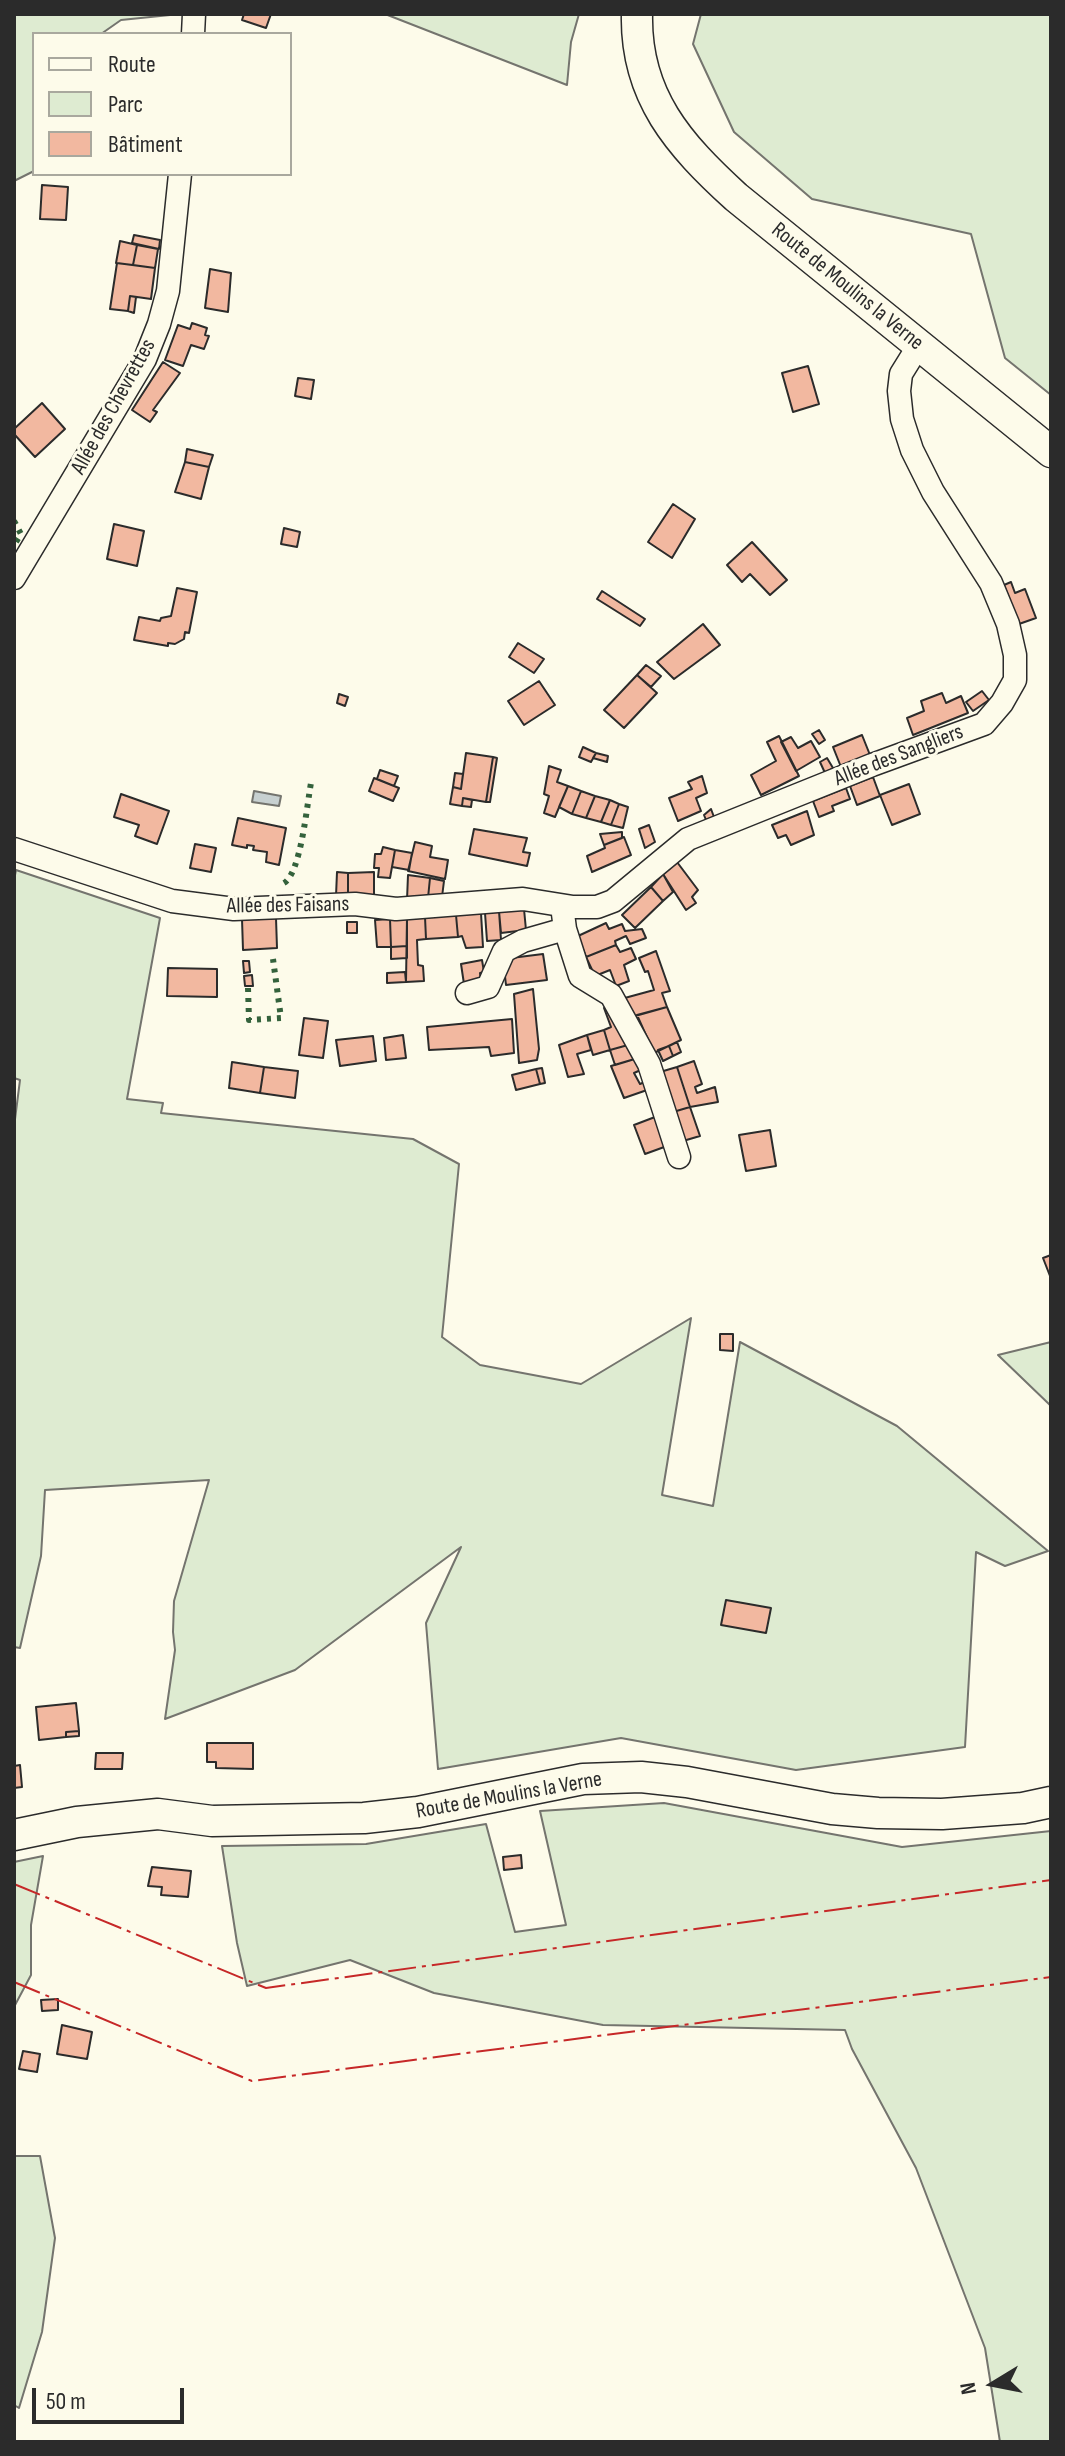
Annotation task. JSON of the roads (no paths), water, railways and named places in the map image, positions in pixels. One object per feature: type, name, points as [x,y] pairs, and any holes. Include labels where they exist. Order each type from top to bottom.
[{"type":"main road","name":"Route de Moulins la Verne","points":[[637,14],[642,66],[658,107],[681,143],[736,197],[1051,452]]},
{"type":"main road","name":"Route de Moulins la Verne","points":[[14,1835],[77,1822],[158,1814],[212,1821],[364,1818],[418,1812],[583,1779],[641,1777],[756,1793],[832,1809],[878,1813],[942,1814],[1023,1808],[1051,1802]]},
{"type":"street","name":"Allée des Chevrettes","points":[[14,578],[145,359],[168,291],[180,176]]},
{"type":"street","name":"Allée des Sangliers","points":[[523,899],[562,906],[597,907],[613,901],[688,839],[984,724],[1002,703],[1015,680],[1015,655],[1008,624],[991,583],[933,492],[912,450],[902,419],[901,374],[919,345]]},
{"type":"street","name":"Allée des Faisans","points":[[14,849],[172,901],[234,909],[355,904],[396,909],[523,899]]},
{"type":"street","points":[[562,906],[565,929],[580,976],[611,995],[649,1064],[679,1157]]},
{"type":"street","points":[[467,993],[488,987],[504,951],[523,941],[565,929]]}]
